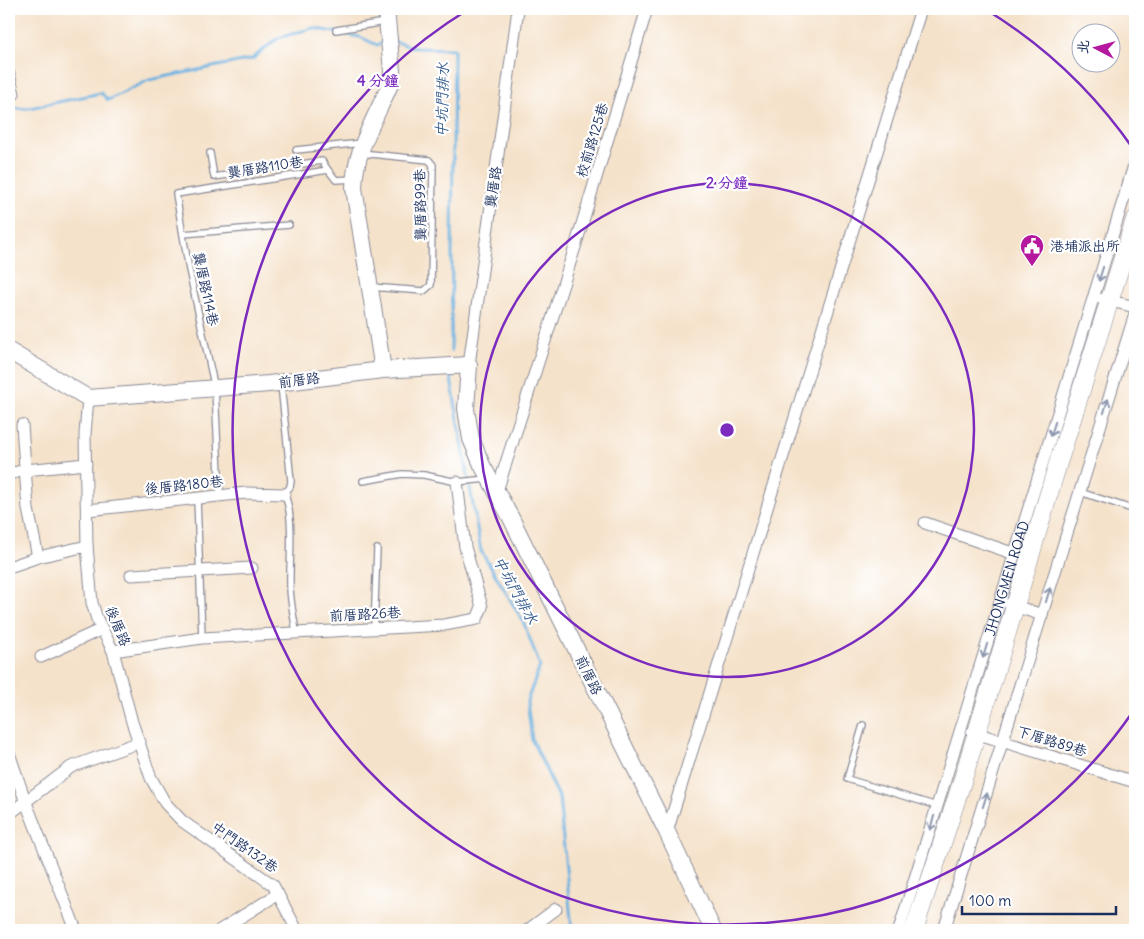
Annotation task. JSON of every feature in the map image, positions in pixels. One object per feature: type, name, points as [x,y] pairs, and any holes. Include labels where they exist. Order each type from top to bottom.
[{"type":"main road","name":"JHONGMEN ROAD","points":[[1115,302],[1129,228]]},
{"type":"main road","name":"JHONGMEN ROAD","points":[[914,930],[1013,606],[1115,302],[1135,252]]},
{"type":"main road","name":"JHONGMEN ROAD","points":[[926,930],[974,733]]},
{"type":"street","name":"龔厝路","points":[[469,365],[518,9]]},
{"type":"street","name":"校前路125巷","points":[[487,484],[565,279],[647,9]]},
{"type":"street","points":[[667,832],[921,9]]},
{"type":"street","points":[[383,370],[354,178],[362,148],[390,82],[392,71],[388,29]]},
{"type":"street","points":[[9,74],[14,94]]},
{"type":"street","points":[[1129,228],[1135,162]]},
{"type":"street","name":"JHONGMEN ROAD","points":[[899,930],[937,806],[974,733],[1013,606],[1015,554],[1115,302]]},
{"type":"street","points":[[944,930],[1135,314]]},
{"type":"street","points":[[9,351],[88,398]]},
{"type":"street","name":"前厝路","points":[[88,398],[281,383],[383,370],[469,365],[466,409],[471,439],[487,484],[667,832],[713,930]]},
{"type":"street","name":"後厝路","points":[[88,398],[84,434],[88,510],[87,546],[92,604],[102,629],[114,651],[151,778],[165,803],[182,821]]},
{"type":"street","points":[[22,425],[30,523],[38,556]]},
{"type":"street","points":[[9,474],[25,470],[86,464]]},
{"type":"street","name":"前厝路26巷","points":[[114,651],[202,638],[296,632],[374,630],[444,625],[477,619],[481,614],[482,607],[464,540],[460,482]]},
{"type":"street","name":"後厝路180巷","points":[[88,510],[220,496],[284,494]]},
{"type":"street","points":[[925,524],[1015,554]]},
{"type":"street","points":[[9,567],[38,556],[87,546]]},
{"type":"street","points":[[131,575],[252,568]]},
{"type":"street","points":[[1013,606],[1042,615]]},
{"type":"street","points":[[41,657],[102,629]]},
{"type":"street","name":"下厝路89巷","points":[[974,733],[1135,782]]},
{"type":"street","points":[[9,814],[71,767],[140,742]]},
{"type":"street","points":[[9,752],[25,800],[76,930]]},
{"type":"street","name":"中門路132巷","points":[[182,821],[273,885],[297,930]]},
{"type":"street","points":[[220,930],[278,894]]},
{"type":"street","points":[[528,930],[556,909]]},
{"type":"lane","points":[[336,30],[388,29]]},
{"type":"lane","points":[[296,150],[362,148]]},
{"type":"lane","name":"龔厝路99巷","points":[[362,148],[432,162],[433,282],[428,289],[370,287]]},
{"type":"lane","points":[[210,153],[214,177],[322,161],[336,180],[354,178]]},
{"type":"lane","name":"龔厝路110巷","points":[[176,194],[328,170]]},
{"type":"lane","name":"龔厝路114巷","points":[[176,194],[215,389],[220,496]]},
{"type":"lane","points":[[183,234],[289,225]]},
{"type":"lane","points":[[281,383],[292,481],[284,494],[288,500],[290,588],[296,632]]},
{"type":"lane","points":[[364,481],[402,474],[424,475],[460,482],[487,484]]},
{"type":"lane","points":[[1080,492],[1135,510]]},
{"type":"lane","points":[[197,498],[202,638]]},
{"type":"lane","points":[[374,630],[377,549]]},
{"type":"lane","points":[[863,725],[847,779],[937,806]]},
{"type":"waterway","name":"中坑門排水","points":[[9,109],[29,108],[101,93],[108,100],[149,80],[252,59],[278,38],[313,28],[360,37],[377,45],[385,43]]},
{"type":"waterway","name":"中坑門排水","points":[[393,41],[416,48],[454,49],[451,351]]},
{"type":"waterway","name":"中坑門排水","points":[[450,373],[481,551],[523,621],[540,666],[527,701],[532,740],[559,797],[572,930]]},
{"type":"place","name":"港埔派出所","points":[[1032,267]]}]
